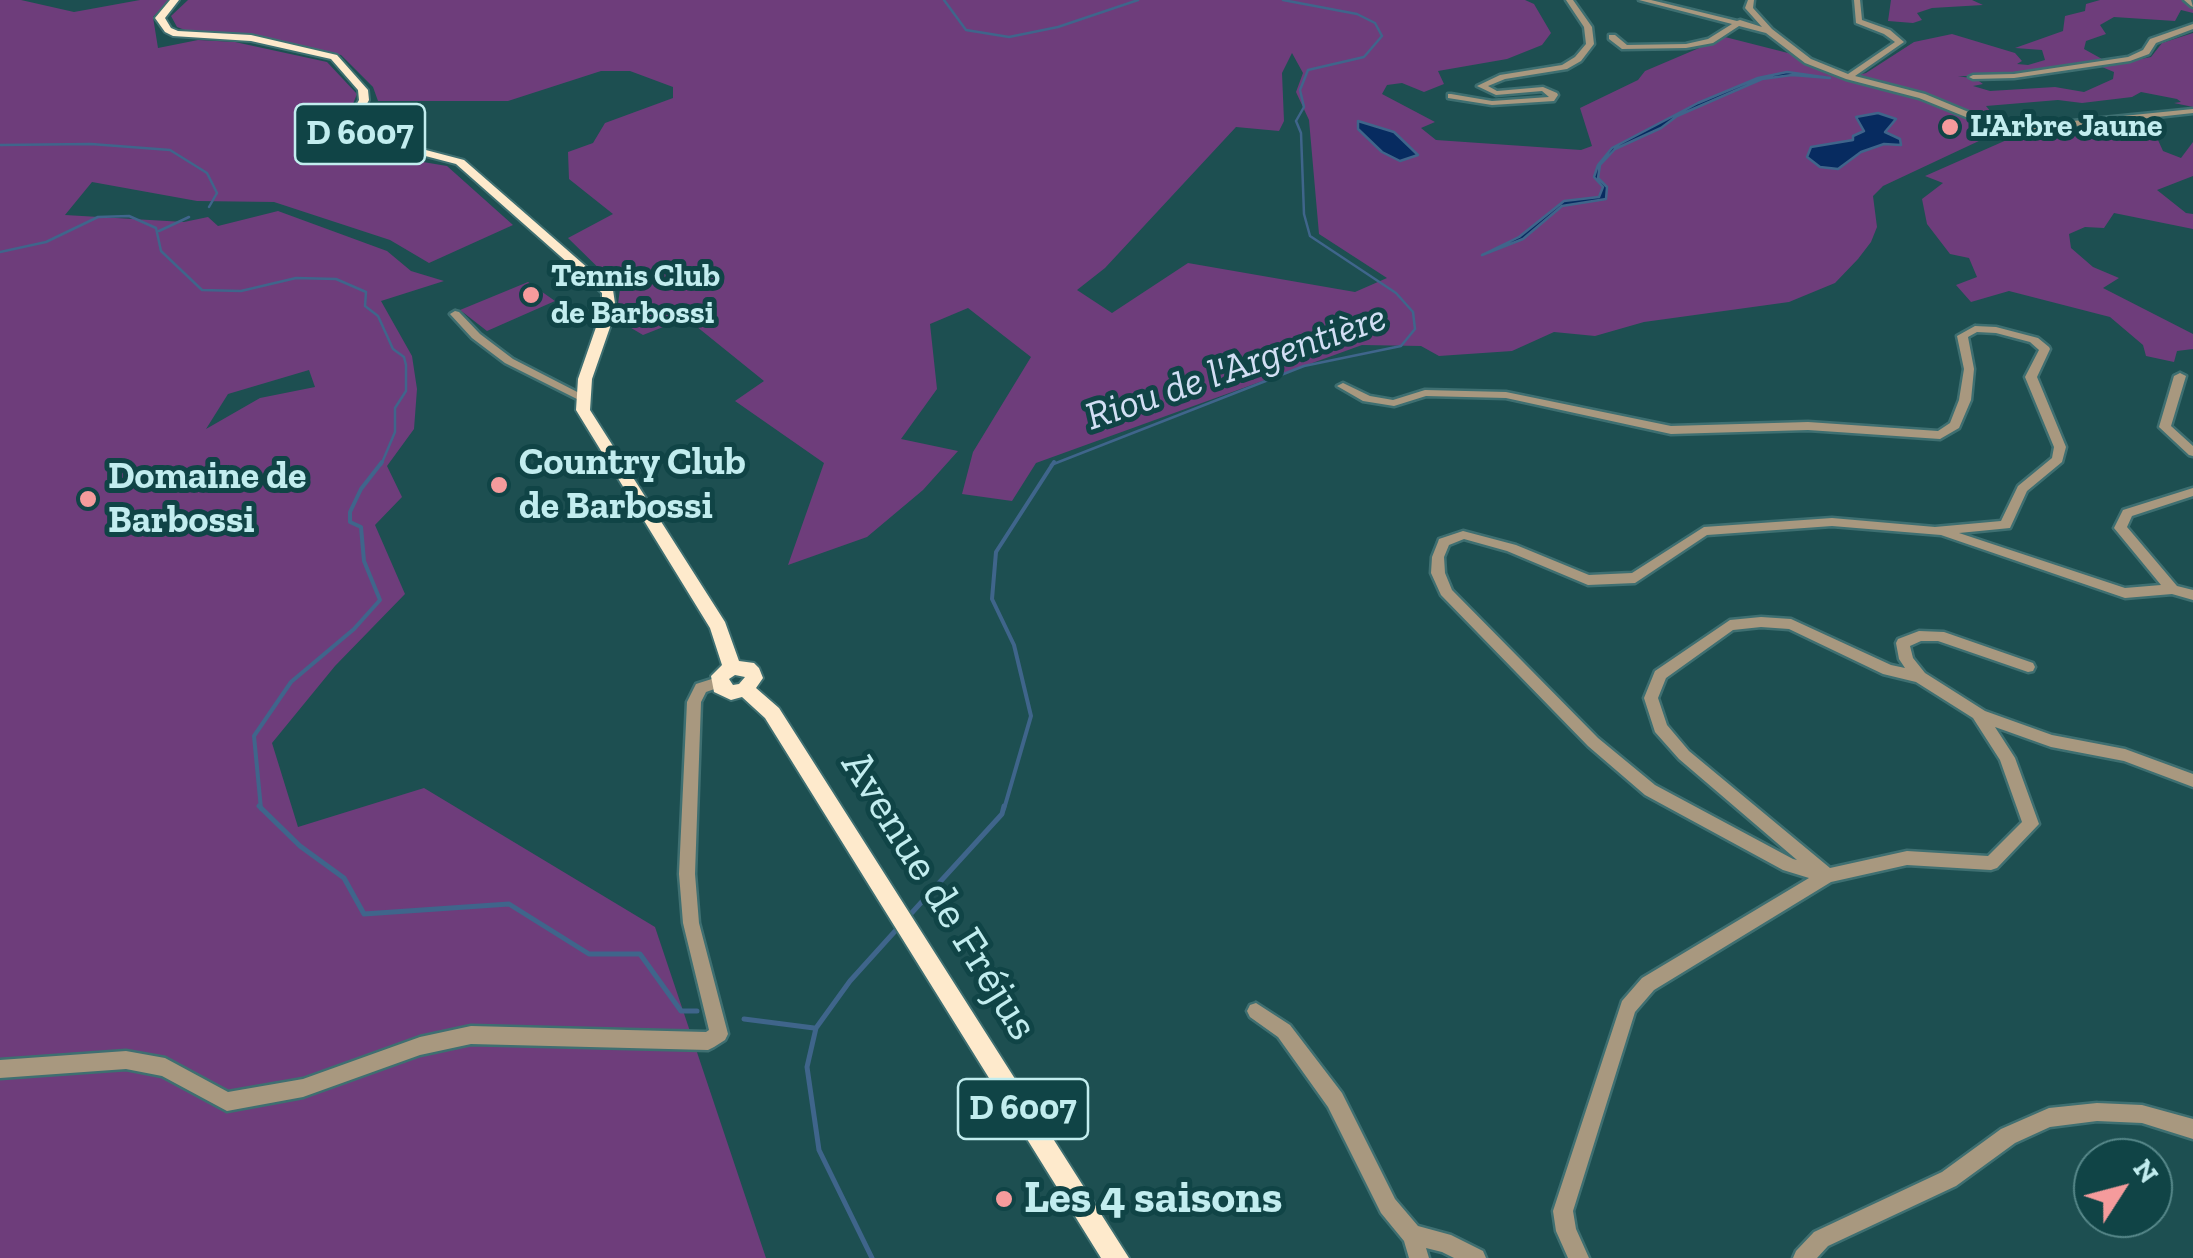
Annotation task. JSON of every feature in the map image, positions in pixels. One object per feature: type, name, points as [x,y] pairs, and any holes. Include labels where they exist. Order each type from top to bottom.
[{"type":"main road","name":"D 6007","points":[[176,0],[160,18],[176,34],[252,38],[334,57],[364,90],[364,100],[354,118],[358,132],[460,162],[600,284],[608,293],[609,310],[581,397]]},
{"type":"main road","points":[[581,397],[588,422],[719,627],[725,675]]},
{"type":"main road","name":"Avenue de Fréjus","points":[[725,675],[724,691],[746,689],[772,712],[1116,1258]]},
{"type":"street","points":[[1451,96],[1492,103],[1551,98],[1554,95],[1544,89],[1496,93],[1481,86],[1504,77],[1564,67],[1578,59],[1590,44],[1588,27],[1569,0]]},
{"type":"street","points":[[1642,0],[1770,32]]},
{"type":"street","points":[[1751,0],[1749,8],[1770,32],[1808,61],[1849,77],[1922,96],[1984,123],[2014,130],[2193,111]]},
{"type":"street","points":[[1849,77],[1900,42],[1888,32],[1859,21],[1857,0]]},
{"type":"street","points":[[2187,0],[2193,5]]},
{"type":"street","points":[[1612,37],[1625,47],[1686,46],[1710,41],[1740,22]]},
{"type":"street","points":[[1973,77],[2014,76],[2130,60],[2146,52],[2153,40],[2193,26]]},
{"type":"street","points":[[455,314],[476,336],[510,361],[581,397]]},
{"type":"street","points":[[1343,386],[1367,400],[1394,403],[1425,393],[1506,395],[1671,430],[1808,426],[1940,435],[1955,424],[1966,400],[1970,370],[1962,336],[1976,328],[2034,340],[2045,349],[2031,377],[2060,447],[2058,459],[2022,490],[2006,526],[1935,531],[1832,522],[1704,531],[1635,578],[1588,580],[1511,548],[1463,535],[1444,542],[1438,556],[1438,574],[1446,592],[1593,742],[1650,790],[1789,865],[1827,876]]},
{"type":"street","points":[[2180,376],[2165,427],[2193,452]]},
{"type":"street","points":[[2172,588],[2120,528],[2128,513],[2193,492]]},
{"type":"street","points":[[1935,531],[2125,593],[2172,588],[2193,595]]},
{"type":"street","points":[[1827,876],[1684,755],[1660,728],[1651,698],[1660,675],[1730,624],[1791,624],[1888,670],[1920,677],[1979,714],[2051,741],[2125,756],[2193,781]]},
{"type":"street","points":[[1920,677],[1906,659],[1903,643],[1919,636],[1939,636],[2028,667]]},
{"type":"street","points":[[0,1069],[126,1060],[165,1067],[228,1102],[303,1088],[420,1046],[471,1035],[708,1041],[719,1034],[691,924],[688,874],[694,702],[701,688],[725,675]]},
{"type":"street","points":[[1579,1258],[1566,1231],[1563,1211],[1628,1007],[1648,984],[1827,876],[1907,858],[1991,864],[2031,824],[2007,758],[1979,714]]},
{"type":"street","points":[[1256,1010],[1284,1032],[1335,1100],[1388,1206],[1412,1235],[1419,1258]]},
{"type":"street","points":[[1803,1258],[1821,1240],[1949,1179],[2008,1136],[2048,1118],[2097,1112],[2142,1114],[2193,1129]]},
{"type":"street","points":[[1412,1235],[1444,1242],[1476,1258]]},
{"type":"shaded area","points":[[0,0],[21,0],[74,12],[140,0],[169,0],[153,17],[158,48],[198,40],[235,42],[327,62],[357,94],[344,126],[359,142],[411,160],[447,166],[513,225],[429,263],[390,240],[274,202],[197,201],[92,182],[65,215],[184,222],[208,217],[218,226],[278,211],[387,251],[411,271],[444,281],[381,301],[412,356],[417,389],[414,429],[387,466],[402,497],[375,525],[405,594],[335,666],[272,743],[298,827],[424,788],[655,927],[766,1258],[0,1258]],"holes":[[[309,370],[315,387],[260,398],[206,429],[228,394]]]},
{"type":"shaded area","points":[[188,0],[1525,0],[1534,4],[1551,33],[1542,45],[1507,59],[1438,71],[1444,84],[1424,92],[1402,83],[1387,85],[1382,94],[1435,122],[1421,128],[1436,140],[1581,150],[1592,146],[1580,108],[1638,80],[1645,71],[1725,37],[1788,53],[1846,78],[1866,73],[1914,42],[1952,34],[2015,53],[2022,61],[2017,64],[2028,65],[2045,60],[2042,50],[2015,48],[2063,31],[2065,16],[2085,11],[2086,4],[2100,0],[2193,0],[2193,13],[2181,10],[2175,21],[2114,17],[2100,25],[2106,34],[2086,41],[2084,49],[2102,59],[1992,76],[1958,76],[1976,79],[1983,84],[1973,86],[1990,91],[2055,87],[2084,92],[2113,79],[2114,72],[2102,67],[2151,57],[2162,43],[2193,33],[2193,107],[2174,103],[2181,102],[2177,99],[2141,92],[2132,97],[2082,103],[2058,100],[1986,106],[1996,118],[1973,119],[1981,140],[1883,186],[1873,196],[1877,227],[1858,259],[1835,283],[1789,302],[1644,322],[1595,336],[1554,332],[1512,351],[1439,356],[1421,346],[1362,345],[1036,463],[1012,501],[962,494],[973,452],[1031,357],[968,308],[930,324],[937,389],[901,439],[958,451],[923,490],[867,537],[788,565],[824,463],[735,401],[764,381],[686,318],[643,335],[616,319],[620,289],[568,238],[613,214],[569,179],[568,152],[593,143],[605,123],[673,98],[673,87],[630,71],[601,71],[508,101],[378,101],[373,87],[341,55],[264,38],[193,33],[177,27],[171,16]],"holes":[[[1292,53],[1303,73],[1296,92],[1309,120],[1319,234],[1387,278],[1355,292],[1188,263],[1112,313],[1077,290],[1105,268],[1236,127],[1279,131],[1284,121],[1282,73]]]},
{"type":"shaded area","points":[[1891,0],[1972,0],[1983,5],[1932,8],[1917,13],[1922,20],[1913,23],[1888,21]]},
{"type":"shaded area","points":[[2124,124],[2158,140],[2163,151],[2181,158],[2193,142],[2193,176],[2157,190],[2186,213],[2193,214],[2193,229],[2114,213],[2104,228],[2085,227],[2069,234],[2071,248],[2093,267],[2119,278],[2103,288],[2193,334],[2193,349],[2177,351],[2174,362],[2146,356],[2143,345],[2110,317],[2009,291],[1971,302],[1956,285],[1977,277],[1969,258],[1950,254],[1927,224],[1922,199],[1943,183],[1925,176],[2018,135]]},
{"type":"shaded area","points":[[528,282],[555,301],[487,331],[460,310]]},
{"type":"water","points":[[1787,72],[1830,78],[1792,75],[1762,79],[1677,116],[1661,128],[1615,149],[1600,165],[1598,178],[1607,187],[1606,199],[1562,206],[1523,239],[1482,255],[1519,237],[1564,201],[1599,197],[1603,187],[1594,177],[1598,165],[1612,148],[1698,103],[1758,78]]},
{"type":"water","points":[[1878,113],[1896,119],[1885,132],[1900,139],[1901,145],[1884,144],[1861,152],[1838,169],[1820,167],[1807,157],[1811,147],[1853,140],[1853,136],[1864,131],[1856,117]]},
{"type":"water","points":[[1358,121],[1394,132],[1418,155],[1400,161],[1382,152],[1358,129]]},
{"type":"waterway","name":"Riou de l'Argentière","points":[[944,0],[966,30],[1009,37],[1058,27],[1138,0]]},
{"type":"waterway","name":"Riou de l'Argentière","points":[[1052,464],[1304,366],[1401,346],[1415,329],[1413,312],[1396,293],[1310,236],[1304,214],[1301,133],[1296,121],[1304,107],[1300,90],[1308,70],[1364,57],[1382,36],[1375,23],[1357,14],[1283,0]]},
{"type":"waterway","points":[[0,145],[91,144],[170,150],[207,173],[217,193],[209,207]]},
{"type":"waterway","points":[[0,252],[46,242],[98,217],[129,216],[156,228],[161,251],[202,290],[241,291],[296,278],[336,279],[366,292],[365,306],[378,316],[393,349],[404,357],[406,365],[406,391],[395,408],[395,432],[381,465]]},
{"type":"waterway","points":[[159,231],[189,217]]},
{"type":"waterway","points":[[261,808],[254,736],[291,682],[354,629],[380,600],[364,561],[361,527],[350,522],[350,512],[361,489],[382,462]]},
{"type":"waterway","name":"Riou de l'Argentière","points":[[1004,809],[1031,716],[1014,645],[992,599],[996,552],[1052,464]]},
{"type":"waterway","name":"Riou de l'Argentière","points":[[907,918],[1002,814],[1004,806]]},
{"type":"waterway","points":[[261,808],[300,846],[344,878],[364,914],[509,904],[589,954],[640,954],[681,1011],[697,1011]]},
{"type":"waterway","name":"Riou de l'Argentière","points":[[872,1258],[819,1150],[807,1067],[816,1028],[850,981],[897,929]]},
{"type":"waterway","points":[[744,1019],[814,1028]]},
{"type":"place","name":"L'Arbre Jaune","points":[[1950,127]]},
{"type":"place","name":"Tennis Club de Barbossi","points":[[531,295]]},
{"type":"place","name":"Country Club de Barbossi","points":[[499,485]]},
{"type":"place","name":"Domaine de Barbossi","points":[[88,499]]},
{"type":"place","name":"Les 4 saisons","points":[[1004,1199]]}]
